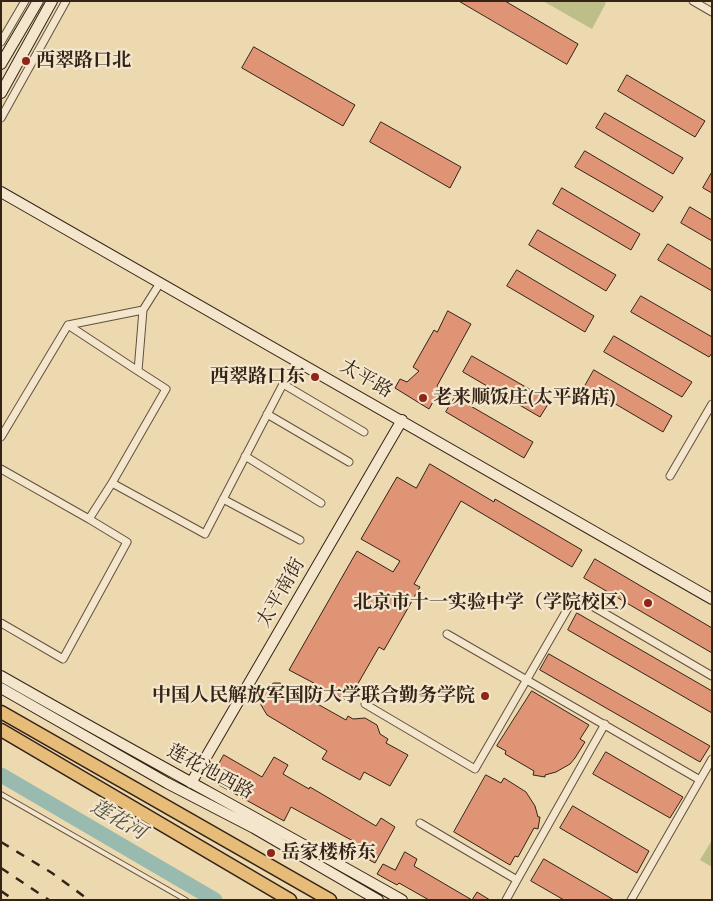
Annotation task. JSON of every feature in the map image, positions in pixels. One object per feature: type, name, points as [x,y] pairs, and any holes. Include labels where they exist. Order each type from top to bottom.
[{"type":"highway","points":[[1,712],[330,900]]},
{"type":"highway","points":[[1,730],[290,900]]},
{"type":"highway","points":[[264,883],[300,900]]},
{"type":"street","points":[[1,42],[25,1]]},
{"type":"street","points":[[1,64],[38,1]]},
{"type":"street","points":[[1,94],[52,1]]},
{"type":"street","points":[[1,118],[66,1]]},
{"type":"street","points":[[693,1],[712,12]]},
{"type":"street","name":"太平路","points":[[1,192],[712,599]]},
{"type":"street","points":[[138,371],[143,310],[160,283]]},
{"type":"street","points":[[1,437],[68,325],[143,310]]},
{"type":"street","points":[[68,325],[166,389],[89,519]]},
{"type":"street","points":[[112,483],[205,534],[282,384],[364,432]]},
{"type":"street","points":[[670,476],[712,404]]},
{"type":"street","points":[[267,414],[349,462]]},
{"type":"street","name":"太平南街","points":[[191,783],[402,420]]},
{"type":"street","points":[[245,456],[321,503]]},
{"type":"street","points":[[1,469],[127,542],[63,659],[1,623]]},
{"type":"street","points":[[223,499],[300,540]]},
{"type":"street","points":[[365,704],[475,769],[575,596],[712,676]]},
{"type":"street","points":[[447,634],[700,780]]},
{"type":"street","name":"莲花池西路","points":[[1,676],[402,900]]},
{"type":"street","name":"莲花池西路","points":[[1,688],[167,783],[254,828],[378,900]]},
{"type":"street","points":[[506,900],[605,724]]},
{"type":"street","points":[[631,900],[712,760]]},
{"type":"street","points":[[420,823],[516,880]]},
{"type":"street","points":[[264,883],[284,900]]},
{"type":"lane","points":[[1,794],[186,900]]},
{"type":"green space","points":[[543,1],[603,1],[606,3],[592,29]]},
{"type":"green space","points":[[712,840],[712,867],[700,860]]},
{"type":"building","points":[[459,1],[505,1],[578,44],[567,64]]},
{"type":"building","points":[[254,47],[355,105],[343,126],[242,68]]},
{"type":"building","points":[[627,75],[705,121],[695,137],[618,91]]},
{"type":"building","points":[[605,113],[683,158],[673,174],[596,128]]},
{"type":"building","points":[[381,122],[461,167],[450,188],[370,142]]},
{"type":"building","points":[[585,151],[663,197],[653,212],[575,167]]},
{"type":"building","points":[[712,172],[712,193],[703,188]]},
{"type":"building","points":[[562,188],[640,234],[631,250],[553,204]]},
{"type":"building","points":[[690,207],[712,220],[712,241],[681,223]]},
{"type":"building","points":[[538,230],[616,275],[606,291],[529,245]]},
{"type":"building","points":[[668,244],[712,270],[712,291],[658,260]]},
{"type":"building","points":[[517,270],[594,316],[585,332],[507,286]]},
{"type":"building","points":[[641,296],[712,337],[712,353],[709,357],[631,312]]},
{"type":"building","points":[[448,311],[471,324],[437,386],[441,388],[429,409],[395,388],[400,379],[407,382],[419,371],[413,367],[434,330],[437,332]]},
{"type":"building","points":[[614,336],[692,382],[682,397],[604,352]]},
{"type":"building","points":[[472,356],[550,401],[540,417],[463,372]]},
{"type":"building","points":[[594,370],[672,416],[663,432],[585,386]]},
{"type":"building","points":[[455,397],[533,442],[524,458],[446,412]]},
{"type":"building","points":[[430,464],[494,502],[495,499],[582,550],[572,567],[461,501],[414,584],[420,587],[384,650],[379,647],[348,701],[289,670],[357,551],[393,572],[400,561],[361,539],[397,477],[416,488]]},
{"type":"building","name":"北京市十一实验中学（学院校区）","points":[[595,559],[712,628],[712,653],[584,578]]},
{"type":"building","points":[[577,613],[712,691],[712,713],[568,630]]},
{"type":"building","points":[[549,654],[710,746],[700,762],[540,670]]},
{"type":"building","points":[[274,683],[280,683],[346,720],[348,716],[353,719],[365,718],[377,725],[380,734],[388,739],[386,743],[408,755],[390,786],[364,772],[360,780],[322,759],[327,751],[267,715],[261,705],[262,692]]},
{"type":"building","points":[[532,691],[589,725],[580,739],[585,742],[570,764],[556,772],[545,775],[545,777],[533,775],[534,771],[505,754],[506,751],[497,746]]},
{"type":"building","points":[[606,752],[683,797],[670,818],[593,774]]},
{"type":"building","points":[[224,755],[262,777],[274,757],[288,765],[283,774],[309,789],[310,787],[376,826],[381,818],[395,827],[375,863],[360,855],[364,847],[291,807],[284,821],[210,780]]},
{"type":"building","points":[[486,775],[501,783],[504,778],[526,792],[535,806],[538,817],[540,817],[538,829],[534,828],[518,857],[515,856],[510,865],[454,832]]},
{"type":"building","points":[[573,806],[649,851],[637,873],[560,828]]},
{"type":"building","points":[[405,852],[417,859],[414,866],[472,900],[429,900],[399,883],[397,885],[377,874],[383,864],[395,870]]},
{"type":"building","points":[[544,859],[614,900],[564,900],[531,881]]},
{"type":"building","points":[[477,892],[490,900],[472,900]]},
{"type":"waterway","name":"莲花河","points":[[1,775],[215,900]]},
{"type":"railway","points":[[1,842],[52,873],[89,900]]},
{"type":"railway","points":[[1,868],[49,900]]},
{"type":"railway","points":[[1,891],[14,900]]},
{"type":"place","name":"西翠路口北","points":[[26,61]]},
{"type":"place","name":"西翠路口东","points":[[315,377]]},
{"type":"place","name":"老来顺饭庄(太平路店)","points":[[423,398]]},
{"type":"place","name":"北京市十一实验中学（学院校区）","points":[[648,603]]},
{"type":"place","name":"中国人民解放军国防大学联合勤务学院","points":[[485,696]]},
{"type":"place","name":"岳家楼桥东","points":[[271,853]]}]
